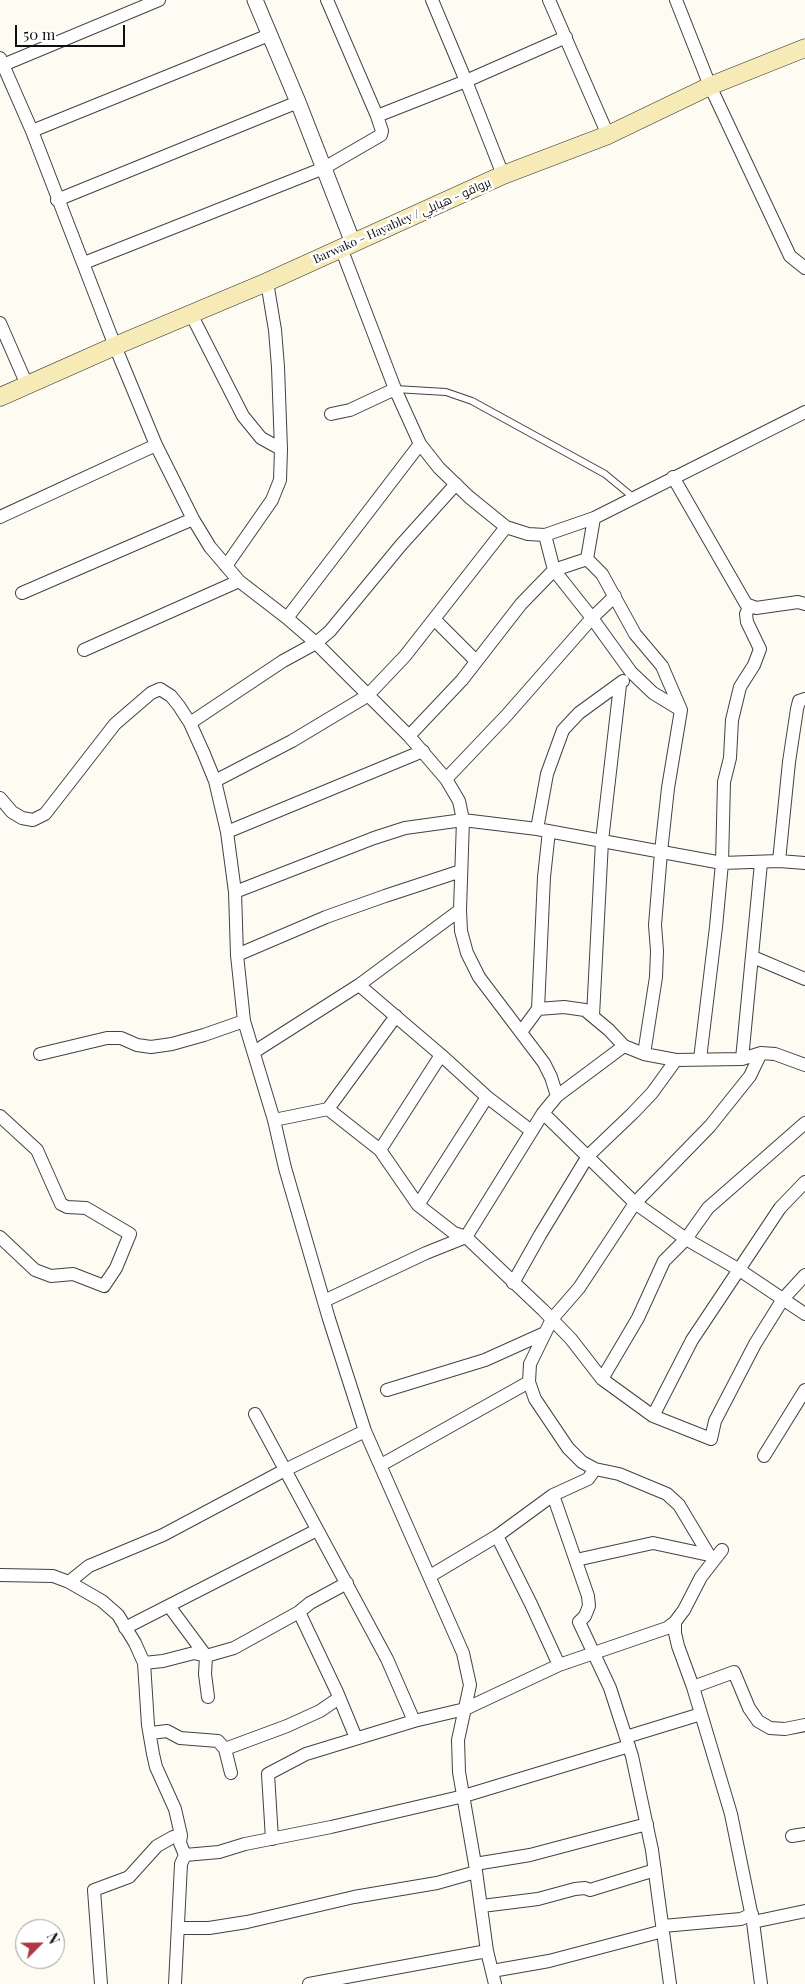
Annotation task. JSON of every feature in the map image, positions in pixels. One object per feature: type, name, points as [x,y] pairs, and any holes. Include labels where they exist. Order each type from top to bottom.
[{"type":"main road","name":"Barwako - Hayabley / برواقو - هيابلي","points":[[0,397],[267,282],[503,175],[608,135],[710,86],[805,48]]},
{"type":"street","points":[[159,0],[2,61],[32,131],[57,200],[156,445],[193,519],[210,547],[239,581],[287,618],[316,644],[409,736],[446,779],[459,801],[463,820],[460,910],[461,931],[465,945],[479,977],[544,1063],[557,1096]]},
{"type":"street","points":[[255,0],[324,168],[347,246],[395,389],[420,444],[456,484],[506,527],[528,534],[545,535],[594,518],[805,412]]},
{"type":"street","points":[[84,263],[324,168],[381,135],[382,131],[377,116],[327,0]]},
{"type":"street","points":[[432,0],[503,175]]},
{"type":"street","points":[[549,0],[608,135]]},
{"type":"street","points":[[676,0],[710,86],[790,256],[805,268]]},
{"type":"street","points":[[32,131],[269,35]]},
{"type":"street","points":[[377,116],[466,81],[566,37]]},
{"type":"street","points":[[57,200],[298,102]]},
{"type":"street","points":[[226,566],[272,500],[280,480],[281,449],[275,330],[267,282]]},
{"type":"street","points":[[191,314],[243,416],[261,438],[281,449]]},
{"type":"street","points":[[0,323],[27,385]]},
{"type":"street","points":[[331,414],[350,410],[395,389]]},
{"type":"street","points":[[287,618],[420,444]]},
{"type":"street","points":[[0,517],[156,445]]},
{"type":"street","points":[[674,478],[743,601],[749,607],[756,608],[798,602],[805,604]]},
{"type":"street","points":[[190,723],[283,661],[316,644],[330,631],[400,545],[456,484]]},
{"type":"street","points":[[587,559],[594,518]]},
{"type":"street","points":[[22,593],[193,519]]},
{"type":"street","points":[[215,781],[292,741],[367,696],[405,656],[506,527]]},
{"type":"street","points":[[545,535],[554,570],[631,672],[653,693],[681,710]]},
{"type":"street","points":[[409,736],[462,680],[521,604],[554,570],[587,559]]},
{"type":"street","points":[[587,559],[602,574],[635,634],[662,666],[681,710],[668,788],[661,852],[655,925],[656,977],[644,1054]]},
{"type":"street","points":[[84,650],[239,581]]},
{"type":"street","points":[[446,779],[506,716],[592,618],[614,596]]},
{"type":"street","points":[[700,1059],[722,863],[724,782],[730,758],[732,720],[740,687],[754,665],[760,649],[747,622],[746,614],[749,607]]},
{"type":"street","points":[[434,619],[476,661]]},
{"type":"street","points":[[521,1032],[538,1009],[544,877],[543,830],[547,774],[563,730],[579,713],[620,685],[631,672]]},
{"type":"street","points":[[593,1016],[602,841],[620,685]]},
{"type":"street","points":[[0,798],[12,812],[22,818],[33,820],[45,814],[115,724],[151,693],[160,689],[171,696],[190,723],[215,781],[227,832],[235,892],[237,955],[244,1022],[274,1120],[285,1168],[364,1431],[381,1464],[463,1653],[470,1685],[458,1740],[459,1772],[482,1906],[487,1950],[495,1984]]},
{"type":"street","points":[[779,861],[789,762],[797,709],[799,701],[805,699]]},
{"type":"street","points":[[227,832],[423,751]]},
{"type":"street","points":[[235,892],[374,838],[405,828],[463,820],[543,830],[722,863],[779,861],[805,863]]},
{"type":"street","points":[[742,1059],[761,862]]},
{"type":"street","points":[[237,955],[326,918],[461,871]]},
{"type":"street","points":[[254,1052],[359,984],[460,910]]},
{"type":"street","points":[[753,957],[805,979]]},
{"type":"street","points":[[359,984],[487,1097],[530,1130]]},
{"type":"street","points":[[538,1009],[577,1008],[585,1010],[624,1046],[644,1054],[676,1060],[742,1059],[761,1054],[774,1054],[805,1065]]},
{"type":"street","points":[[274,1120],[328,1109],[396,1016]]},
{"type":"street","points":[[40,1054],[107,1038],[121,1038],[136,1045],[151,1047],[165,1045],[244,1022]]},
{"type":"street","points":[[324,1300],[426,1253],[466,1238],[530,1130],[543,1113],[557,1096],[624,1046]]},
{"type":"street","points":[[715,1555],[679,1505],[667,1494],[619,1474],[595,1469],[582,1462],[568,1448],[534,1399],[529,1382],[530,1364],[552,1319],[579,1288],[635,1203],[716,1118],[750,1076],[761,1054]]},
{"type":"street","points":[[380,1150],[441,1055]]},
{"type":"street","points":[[513,1283],[540,1234],[588,1156],[633,1114],[652,1093],[676,1060]]},
{"type":"street","points":[[418,1205],[487,1097]]},
{"type":"street","points":[[328,1109],[380,1150],[418,1205],[454,1233],[466,1238],[552,1319],[571,1339],[602,1379],[653,1416],[711,1439],[715,1421],[755,1344],[784,1299],[805,1274]]},
{"type":"street","points":[[543,1113],[635,1203],[686,1239],[738,1269],[805,1314]]},
{"type":"street","points":[[0,1116],[37,1150],[61,1204],[86,1208],[130,1234],[116,1268],[104,1286],[73,1274],[51,1276],[35,1270],[0,1237]]},
{"type":"street","points":[[602,1379],[638,1318],[664,1261],[686,1239],[708,1208],[805,1123]]},
{"type":"street","points":[[653,1416],[692,1340],[738,1269],[780,1208],[805,1182]]},
{"type":"street","points":[[387,1390],[485,1360],[545,1333]]},
{"type":"street","points":[[381,1464],[529,1382]]},
{"type":"street","points":[[764,1456],[805,1390]]},
{"type":"street","points":[[255,1414],[387,1659],[414,1721]]},
{"type":"street","points":[[69,1582],[89,1566],[163,1535],[285,1470],[364,1431]]},
{"type":"street","points":[[430,1576],[497,1536],[553,1495],[588,1479],[595,1469]]},
{"type":"street","points":[[553,1495],[576,1560],[589,1606],[585,1616],[579,1622],[610,1688],[628,1742],[647,1824],[655,1870],[670,1984]]},
{"type":"street","points":[[125,1628],[318,1530]]},
{"type":"street","points":[[497,1536],[559,1665]]},
{"type":"street","points":[[576,1560],[654,1543],[715,1555]]},
{"type":"street","points":[[272,1839],[268,1774],[306,1754],[414,1721],[465,1709],[559,1665],[667,1628],[675,1622],[684,1610],[700,1577],[715,1555]]},
{"type":"street","points":[[0,1575],[54,1576],[69,1582],[102,1601],[118,1615],[135,1643],[144,1663],[148,1725],[156,1767],[175,1809],[181,1835],[180,1843],[185,1855],[181,1864],[176,1984]]},
{"type":"street","points":[[144,1663],[163,1661],[194,1653],[206,1656],[234,1648],[346,1583]]},
{"type":"street","points":[[169,1606],[206,1656],[205,1674],[208,1697]]},
{"type":"street","points":[[299,1612],[356,1738]]},
{"type":"street","points":[[675,1622],[678,1646],[693,1687],[731,1814],[752,1918],[762,1984]]},
{"type":"street","points":[[693,1687],[734,1672],[749,1708],[758,1721],[770,1728],[785,1730],[805,1725]]},
{"type":"street","points":[[225,1749],[287,1726],[320,1711],[339,1698]]},
{"type":"street","points":[[185,1855],[219,1852],[464,1796],[628,1742],[701,1714]]},
{"type":"street","points":[[151,1734],[167,1731],[180,1738],[218,1741],[225,1749],[231,1774]]},
{"type":"street","points":[[179,1928],[209,1928],[247,1922],[354,1897],[437,1883],[476,1868],[647,1824]]},
{"type":"street","points":[[101,1984],[94,1890],[129,1877],[157,1846],[173,1837],[181,1835]]},
{"type":"street","points":[[482,1906],[538,1898],[575,1889],[585,1888],[590,1890],[655,1870]]},
{"type":"street","points":[[492,1971],[549,1961],[663,1928],[805,1911]]},
{"type":"street","points":[[308,1984],[487,1950]]},
{"type":"lane","points":[[395,389],[446,392],[472,401],[605,474],[635,498]]}]
